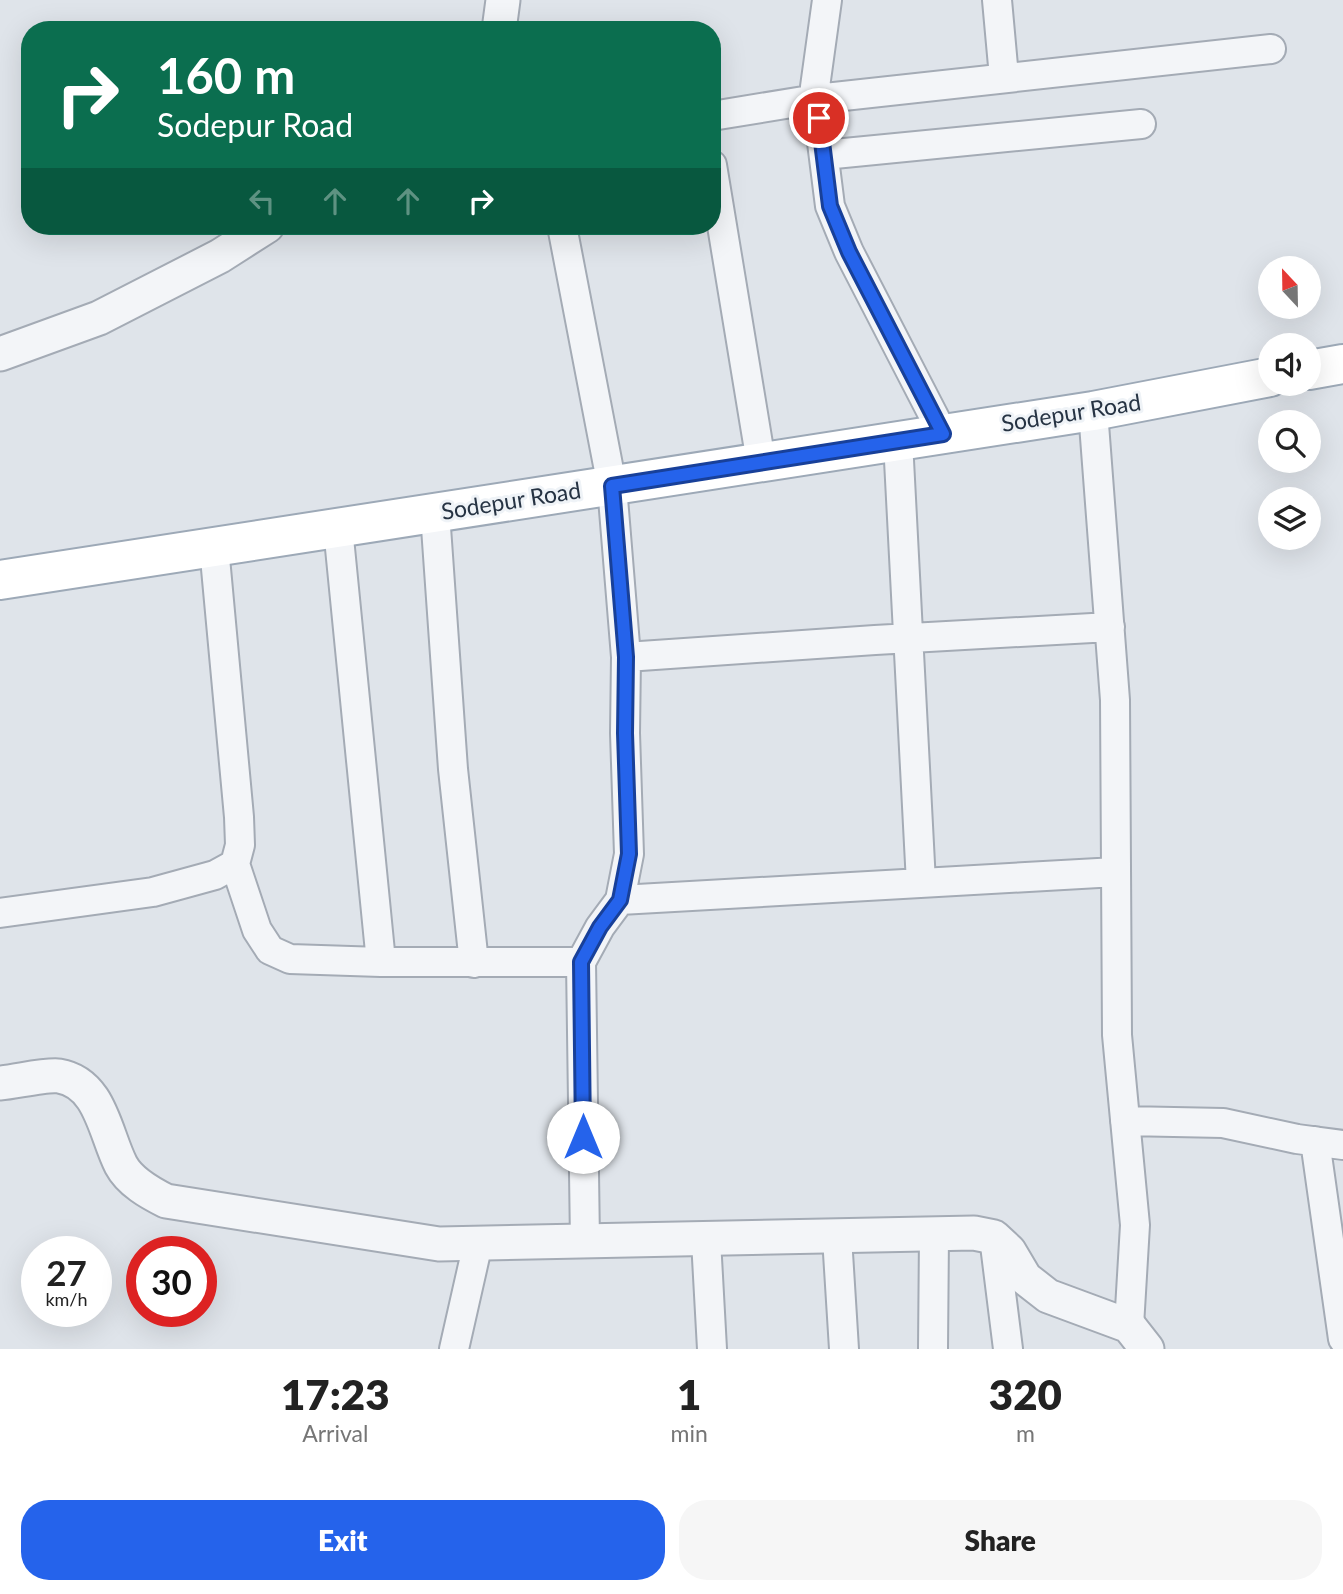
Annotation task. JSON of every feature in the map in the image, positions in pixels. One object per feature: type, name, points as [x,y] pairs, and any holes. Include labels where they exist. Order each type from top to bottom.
[{"type":"main road","points":[[1321,368],[1343,364]]},
{"type":"main road","name":"Sodepur Road","points":[[0,580],[1093,411],[1258,379]]},
{"type":"street","points":[[500,21],[503,0]]},
{"type":"street","points":[[827,0],[815,86],[830,206],[849,252],[943,434]]},
{"type":"street","points":[[997,0],[1004,77]]},
{"type":"street","points":[[721,115],[816,99],[1271,48]]},
{"type":"street","points":[[824,155],[1142,124]]},
{"type":"street","points":[[721,220],[761,462]]},
{"type":"street","points":[[0,354],[99,318],[220,256],[253,235]]},
{"type":"street","points":[[564,235],[612,486],[626,657],[625,733],[629,854],[620,900],[600,927],[582,975],[585,1242]]},
{"type":"street","points":[[0,1083],[59,1076],[85,1088],[92,1096],[122,1167],[144,1189],[166,1201],[439,1244],[974,1233],[994,1237],[1009,1251],[1024,1279],[1048,1296],[1138,1338],[1135,1225],[1117,1035],[1115,700],[1093,411]]},
{"type":"street","points":[[898,441],[921,883]]},
{"type":"street","points":[[435,513],[453,769],[474,962]]},
{"type":"street","points":[[338,528],[381,962]]},
{"type":"street","points":[[214,547],[239,817],[240,845],[235,864],[257,930],[270,950],[290,959],[474,962],[582,975]]},
{"type":"street","points":[[626,657],[1110,627]]},
{"type":"street","points":[[0,914],[153,892],[215,875],[235,864]]},
{"type":"street","points":[[620,900],[1116,872]]},
{"type":"street","points":[[1125,1121],[1223,1123],[1329,1143],[1343,1339]]},
{"type":"street","points":[[933,1349],[934,1235]]},
{"type":"street","points":[[837,1237],[844,1349]]},
{"type":"street","points":[[994,1237],[1008,1349]]},
{"type":"street","points":[[706,1240],[712,1349]]},
{"type":"street","points":[[454,1349],[478,1243]]},
{"type":"route","points":[[583,1137],[581,962],[600,927],[620,900],[629,854],[625,733],[626,657],[612,486],[943,434],[849,252],[830,206],[819,118]]}]
